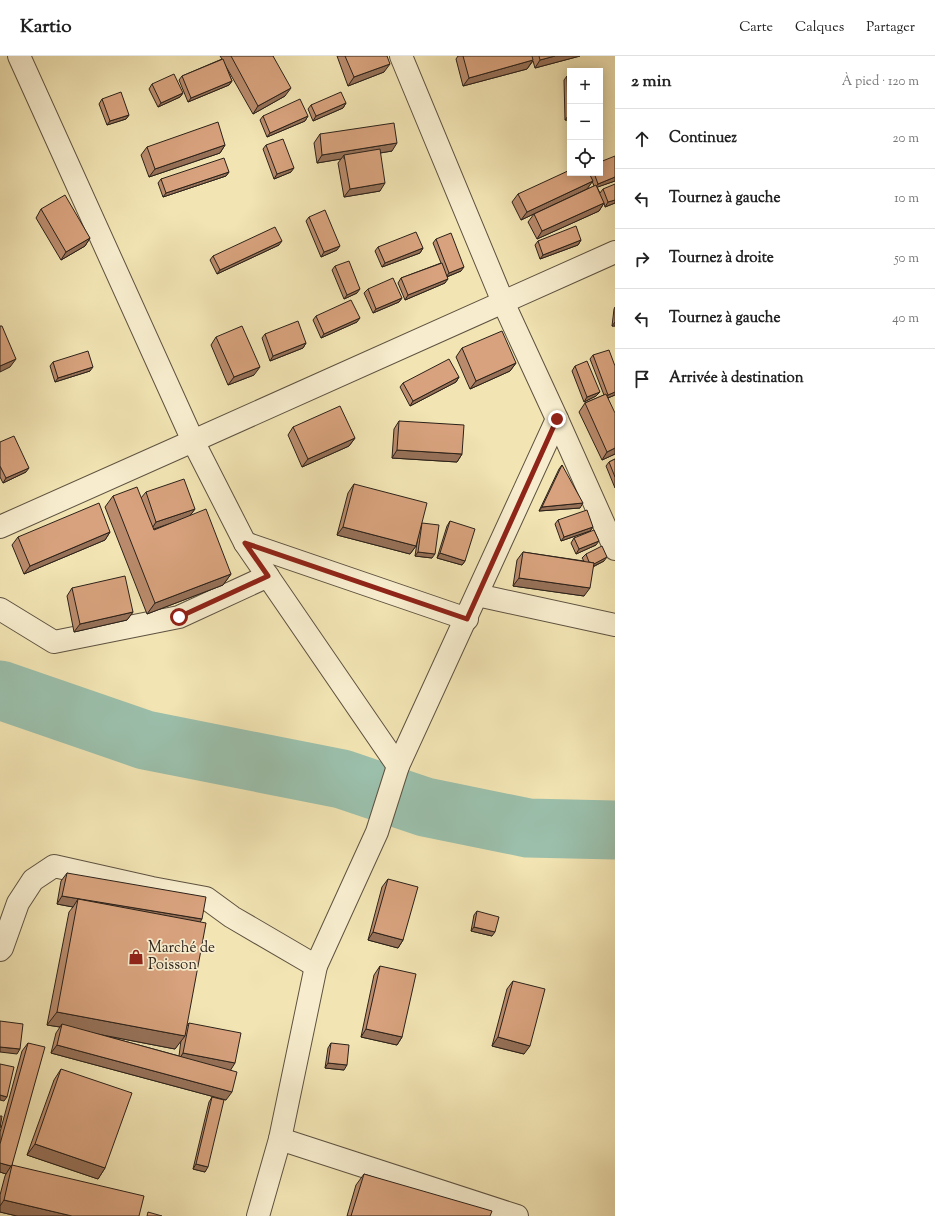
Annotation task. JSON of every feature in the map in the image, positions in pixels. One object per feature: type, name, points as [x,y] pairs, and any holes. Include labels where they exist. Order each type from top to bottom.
[{"type":"street","points":[[19,56],[193,441],[245,543],[398,766]]},
{"type":"street","points":[[401,56],[503,302],[615,549]]},
{"type":"street","points":[[0,527],[615,252]]},
{"type":"street","points":[[258,1216],[280,1139],[316,966],[377,832],[398,766],[478,595],[557,419]]},
{"type":"street","points":[[245,543],[467,619]]},
{"type":"street","points":[[0,609],[54,642],[179,617],[268,576]]},
{"type":"street","points":[[478,595],[615,626]]},
{"type":"street","points":[[0,950],[18,903],[33,880],[54,866],[152,888],[206,898],[232,917],[316,966]]},
{"type":"street","points":[[280,1139],[517,1216]]},
{"type":"building","points":[[231,56],[273,56],[291,88],[258,106]]},
{"type":"building","points":[[345,56],[387,56],[390,64],[354,77]]},
{"type":"building","points":[[463,56],[532,56],[533,60],[469,78]]},
{"type":"building","points":[[539,56],[555,56],[540,60]]},
{"type":"building","points":[[223,59],[232,81],[191,98],[182,76]]},
{"type":"building","points":[[174,74],[183,93],[161,103],[152,84]]},
{"type":"building","points":[[121,92],[129,115],[110,121],[102,99]]},
{"type":"building","points":[[341,92],[346,103],[316,116],[311,105]]},
{"type":"building","points":[[300,99],[308,116],[270,133],[263,116]]},
{"type":"building","points":[[218,122],[225,145],[155,169],[147,147]]},
{"type":"building","points":[[394,123],[397,143],[322,155],[320,134]]},
{"type":"building","points":[[283,139],[294,168],[277,174],[266,145]]},
{"type":"building","points":[[380,149],[385,183],[350,189],[344,155]]},
{"type":"building","points":[[615,156],[615,177],[598,184],[595,176],[603,176],[603,161]]},
{"type":"building","points":[[224,158],[229,172],[166,193],[161,179]]},
{"type":"building","points":[[567,171],[567,176],[590,176],[593,181],[527,212],[518,194]]},
{"type":"building","points":[[615,184],[615,200],[608,202],[603,189]]},
{"type":"building","points":[[596,185],[604,203],[542,231],[534,214]]},
{"type":"building","points":[[65,195],[90,238],[66,252],[41,209]]},
{"type":"building","points":[[325,210],[340,246],[324,252],[309,217]]},
{"type":"building","points":[[576,226],[581,240],[543,255],[538,241]]},
{"type":"building","points":[[275,227],[282,241],[220,270],[213,256]]},
{"type":"building","points":[[416,232],[423,248],[385,263],[378,247]]},
{"type":"building","points":[[451,233],[464,267],[449,273],[436,239]]},
{"type":"building","points":[[349,261],[360,289],[347,295],[335,266]]},
{"type":"building","points":[[442,263],[448,279],[408,295],[401,278]]},
{"type":"building","points":[[393,278],[402,298],[376,309],[368,289]]},
{"type":"building","points":[[351,300],[360,318],[324,334],[316,316]]},
{"type":"building","points":[[298,321],[306,343],[273,356],[265,334]]},
{"type":"building","points":[[0,326],[2,326],[16,359],[0,366]]},
{"type":"building","points":[[242,326],[260,367],[234,377],[216,337]]},
{"type":"building","points":[[502,331],[516,363],[476,381],[462,348]]},
{"type":"building","points":[[609,350],[615,366],[615,392],[608,395],[593,355]]},
{"type":"building","points":[[88,351],[93,367],[58,378],[53,362]]},
{"type":"building","points":[[449,359],[459,377],[413,401],[403,383]]},
{"type":"building","points":[[587,361],[600,392],[587,397],[575,366]]},
{"type":"building","points":[[606,394],[615,413],[615,448],[607,452],[585,403]]},
{"type":"building","points":[[340,406],[355,438],[308,459],[293,427]]},
{"type":"building","points":[[399,421],[464,425],[462,454],[397,450]]},
{"type":"building","points":[[14,436],[29,468],[6,478],[0,466],[0,442]]},
{"type":"building","points":[[615,459],[615,477],[609,462]]},
{"type":"building","points":[[562,465],[583,503],[542,507]]},
{"type":"building","points":[[184,479],[195,509],[156,522],[146,492]]},
{"type":"building","points":[[354,484],[427,503],[416,546],[343,527]]},
{"type":"building","points":[[137,487],[154,530],[206,509],[231,574],[155,603],[113,496]]},
{"type":"building","points":[[99,503],[110,532],[30,566],[18,537]]},
{"type":"building","points":[[587,510],[593,527],[564,537],[558,520]]},
{"type":"building","points":[[450,521],[475,529],[465,561],[440,553]]},
{"type":"building","points":[[422,523],[439,525],[435,554],[418,552]]},
{"type":"building","points":[[594,530],[599,541],[579,549],[574,538]]},
{"type":"building","points":[[602,546],[607,557],[594,564],[589,562],[586,554]]},
{"type":"building","points":[[523,552],[594,563],[590,588],[519,578]]},
{"type":"building","points":[[125,576],[133,612],[80,624],[72,588]]},
{"type":"building","points":[[67,873],[206,897],[202,919],[62,896]]},
{"type":"building","points":[[388,879],[418,887],[403,940],[373,932]]},
{"type":"building","points":[[78,899],[206,923],[185,1036],[57,1012]]},
{"type":"building","points":[[477,911],[499,917],[495,932],[474,927]]},
{"type":"building","points":[[380,966],[416,974],[402,1037],[366,1029]]},
{"type":"building","points":[[513,981],[545,989],[530,1046],[498,1037]]},
{"type":"building","points":[[0,1021],[23,1024],[20,1049],[0,1047]]},
{"type":"building","points":[[189,1023],[241,1033],[235,1063],[183,1053]]},
{"type":"building","points":[[62,1024],[237,1072],[232,1092],[57,1045]]},
{"type":"building","points":[[28,1043],[45,1047],[11,1166],[0,1163],[0,1144]]},
{"type":"building","points":[[331,1043],[349,1045],[347,1065],[328,1063]]},
{"type":"building","points":[[0,1064],[14,1067],[7,1097],[0,1095]]},
{"type":"building","points":[[61,1069],[132,1093],[105,1168],[35,1144]]},
{"type":"building","points":[[212,1097],[224,1100],[208,1167],[196,1164]]},
{"type":"building","points":[[0,1116],[2,1116],[0,1128]]},
{"type":"building","points":[[12,1165],[144,1196],[139,1216],[72,1216],[4,1200]]},
{"type":"building","points":[[364,1174],[492,1211],[490,1216],[351,1216]]},
{"type":"building","points":[[148,1212],[162,1216],[147,1216]]},
{"type":"waterway","points":[[0,690],[145,740],[342,779],[425,807],[528,828],[615,830]]},
{"type":"place","name":"Marché de Poisson","points":[[136,957]]},
{"type":"route","points":[[179,617],[268,576],[245,543],[467,619],[557,419]]}]
